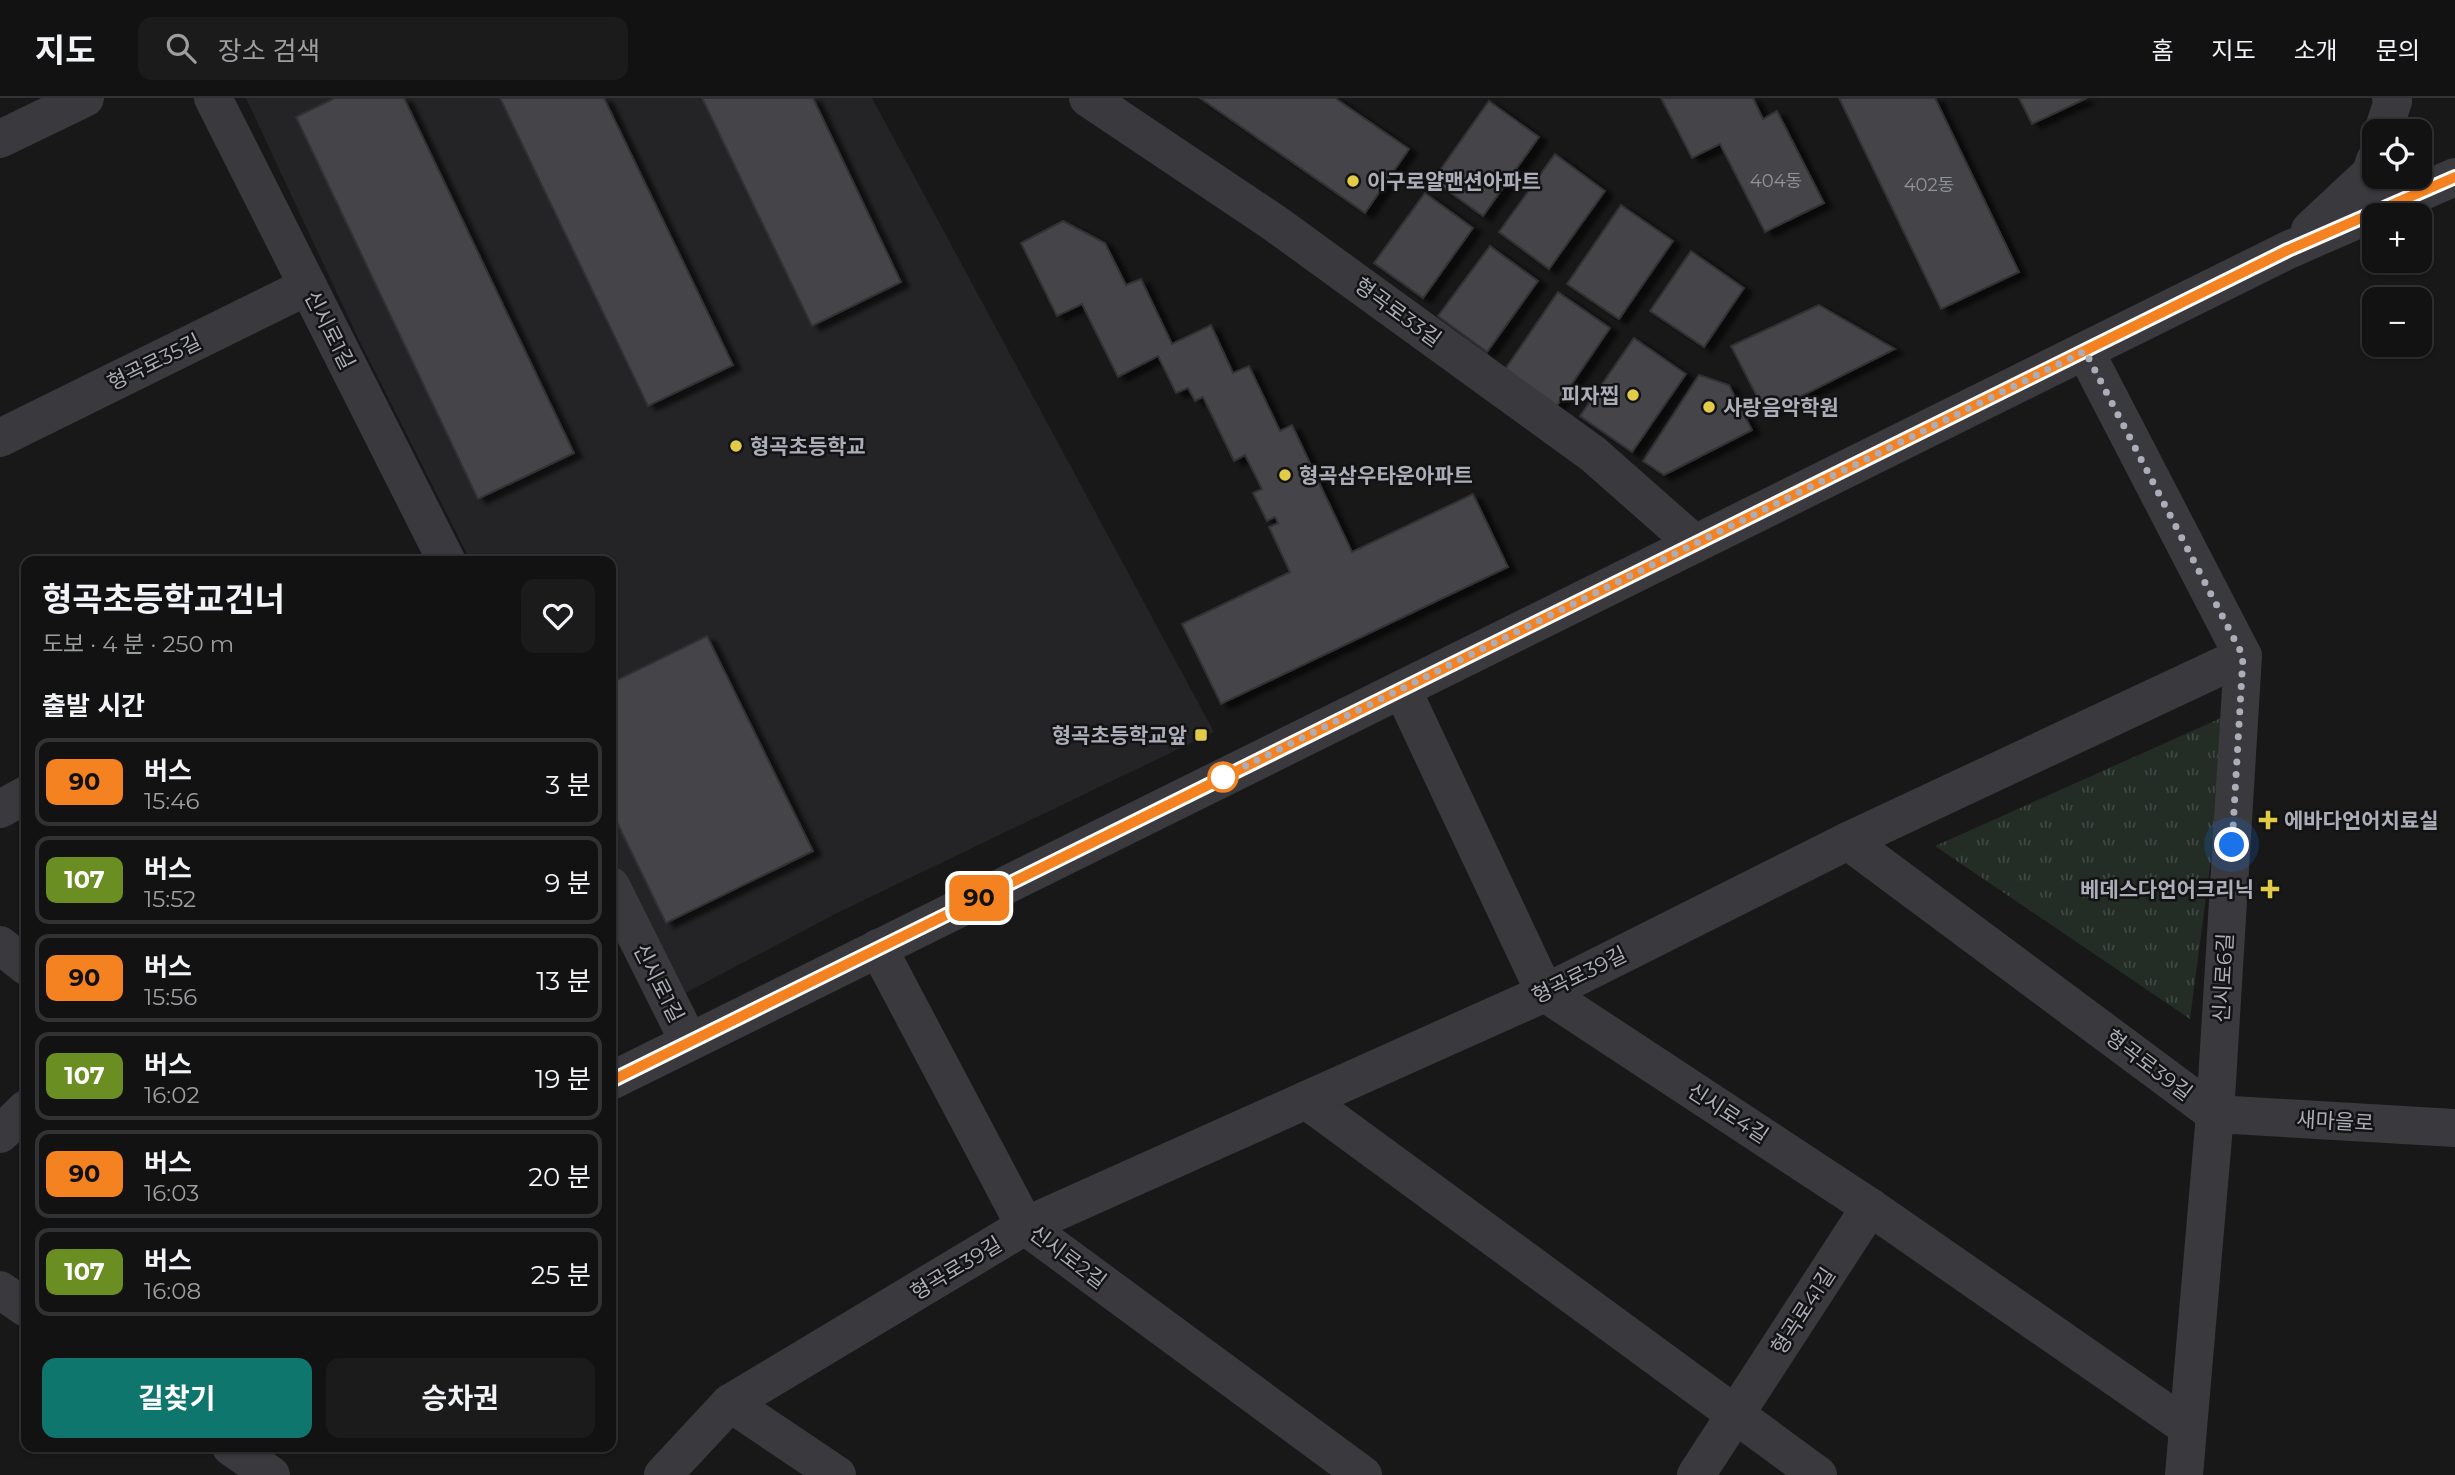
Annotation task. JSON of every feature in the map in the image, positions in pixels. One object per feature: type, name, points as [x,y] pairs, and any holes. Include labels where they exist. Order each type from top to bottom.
[{"type":"street","points":[[0,139],[85,98]]},
{"type":"street","name":"신시로1길","points":[[213,98],[444,556]]},
{"type":"street","name":"형곡로33길","points":[[1088,98],[1273,222],[1593,454],[1695,544]]},
{"type":"street","points":[[2388,119],[2393,101],[2391,98]]},
{"type":"street","points":[[616,1078],[2288,250],[2455,177]]},
{"type":"street","points":[[2288,250],[2362,181]]},
{"type":"street","name":"형곡로35길","points":[[0,438],[308,286]]},
{"type":"street","points":[[2085,351],[2243,656]]},
{"type":"street","name":"형곡로39길","points":[[663,1475],[730,1403],[1025,1226],[1545,993],[1848,841],[2243,656]]},
{"type":"street","name":"신시로6길","points":[[2184,1475],[2215,1114],[2243,656]]},
{"type":"street","points":[[1402,689],[1545,993]]},
{"type":"street","points":[[0,808],[21,798]]},
{"type":"street","name":"형곡로39길","points":[[1848,841],[2215,1114]]},
{"type":"street","name":"신시로1길","points":[[616,896],[689,1042]]},
{"type":"street","points":[[0,945],[21,962]]},
{"type":"street","name":"신시로2길","points":[[878,948],[1025,1226],[1363,1475]]},
{"type":"street","name":"신시로4길","points":[[1545,993],[1870,1206],[2187,1427]]},
{"type":"street","points":[[1306,1100],[1818,1475]]},
{"type":"street","points":[[0,1134],[21,1114]]},
{"type":"street","name":"새마을로","points":[[2215,1114],[2455,1128]]},
{"type":"street","name":"형곡로41길","points":[[1696,1475],[1870,1206]]},
{"type":"street","points":[[0,1290],[21,1305]]},
{"type":"street","points":[[730,1403],[837,1475]]},
{"type":"street","points":[[237,1452],[271,1475]]},
{"type":"shaded area","name":"형곡초등학교","points":[[246,98],[872,98],[1214,732],[839,912],[678,997],[616,868],[616,556],[468,556],[358,338]]},
{"type":"green space","points":[[2230,714],[2190,1019],[1935,846]]},
{"type":"building","points":[[335,98],[404,98],[574,453],[478,499],[296,117]]},
{"type":"building","points":[[500,98],[604,98],[733,365],[648,406]]},
{"type":"building","points":[[702,98],[813,98],[901,282],[812,326]]},
{"type":"building","name":"이구로얄맨션아파트","points":[[1200,98],[1335,98],[1409,149],[1365,213]]},
{"type":"building","points":[[1661,98],[1753,98],[1763,119],[1777,111],[1824,203],[1765,232],[1720,144],[1692,158]]},
{"type":"building","points":[[1839,98],[1935,98],[2019,272],[1941,309]]},
{"type":"building","points":[[2019,98],[2087,98],[2032,124]]},
{"type":"building","points":[[1489,101],[1539,137],[1483,216],[1433,180]]},
{"type":"building","points":[[1555,154],[1605,191],[1549,269],[1499,232]]},
{"type":"building","points":[[1425,193],[1473,228],[1423,298],[1374,263]]},
{"type":"building","points":[[1621,205],[1673,241],[1619,319],[1567,284]]},
{"type":"building","name":"형곡삼우타운아파트","points":[[1063,221],[1105,243],[1126,285],[1141,279],[1172,344],[1211,325],[1233,373],[1249,366],[1280,431],[1292,425],[1352,552],[1473,494],[1508,567],[1221,704],[1182,624],[1290,572],[1269,527],[1278,523],[1275,517],[1267,521],[1253,493],[1262,489],[1245,455],[1234,461],[1203,397],[1195,401],[1188,388],[1176,393],[1158,356],[1118,377],[1082,304],[1057,316],[1021,243]]},
{"type":"building","points":[[1490,246],[1538,281],[1487,352],[1438,316]]},
{"type":"building","points":[[1691,251],[1744,288],[1704,347],[1650,311]]},
{"type":"building","points":[[1558,292],[1610,328],[1556,407],[1504,371]]},
{"type":"building","points":[[1819,305],[1895,349],[1766,414],[1731,346]]},
{"type":"building","name":"피자찝","points":[[1634,338],[1686,374],[1632,452],[1580,416]]},
{"type":"building","name":"사랑음악학원","points":[[1699,375],[1729,385],[1752,430],[1664,475],[1643,461]]},
{"type":"building","points":[[707,636],[813,851],[666,923],[616,820],[616,681]]},
{"type":"bus line","name":"90","points":[[616,1079],[2288,250],[2455,177]]},
{"type":"place","name":"이구로얄맨션아파트","points":[[1353,181]]},
{"type":"place","name":"피자찝","points":[[1633,395]]},
{"type":"place","name":"사랑음악학원","points":[[1709,407]]},
{"type":"place","name":"형곡초등학교","points":[[736,446]]},
{"type":"place","name":"형곡삼우타운아파트","points":[[1285,475]]},
{"type":"place","name":"형곡초등학교앞","points":[[1201,735]]},
{"type":"place","name":"에바다언어치료실","points":[[2268,820]]},
{"type":"place","name":"베데스다언어크리닉","points":[[2270,889]]},
{"type":"route","points":[[1223,777],[2085,351],[2243,656],[2232,845]]}]
